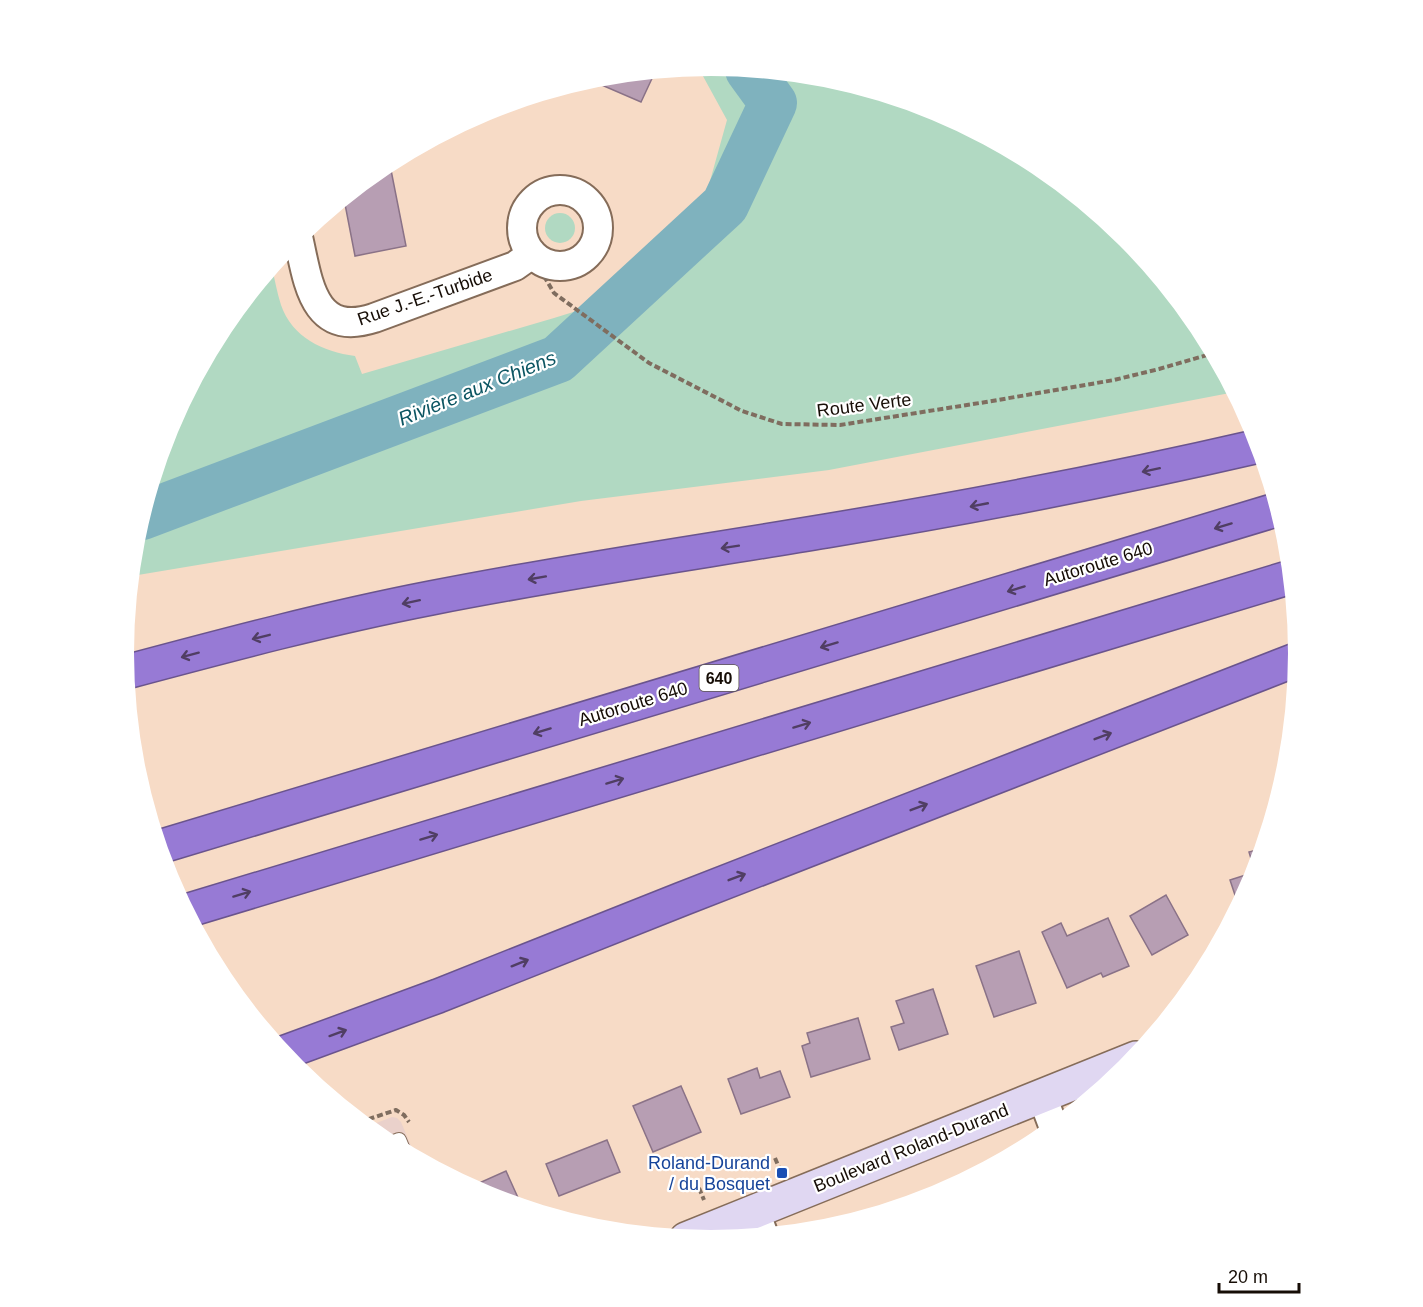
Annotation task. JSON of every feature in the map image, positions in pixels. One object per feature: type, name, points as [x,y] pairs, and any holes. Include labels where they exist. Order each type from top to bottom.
[{"type":"highway","points":[[135,667],[429,598],[586,569],[985,504],[1250,448]]},
{"type":"highway","name":"Autoroute 640","points":[[167,845],[1271,512]]},
{"type":"highway","points":[[194,909],[1284,579]]},
{"type":"highway","points":[[292,1050],[438,996],[682,898],[1288,663]]},
{"type":"street","name":"Rue J.-E.-Turbide","points":[[301,248],[312,296],[327,313],[348,322],[360,322],[374,318],[515,266],[532,254]]},
{"type":"street","name":"Boulevard Roland-Durand","points":[[730,1230],[760,1223],[1042,1096],[1115,1067]]},
{"type":"street","points":[[1042,1096],[1051,1120]]},
{"type":"path","name":"Route Verte","points":[[550,288],[635,354],[742,411],[782,424],[840,425],[1071,388],[1160,369],[1205,356]]},
{"type":"path","points":[[776,1158],[782,1173]]},
{"type":"path","points":[[699,1188],[705,1203]]},
{"type":"shaded area","points":[[392,1117],[397,1118],[411,1145],[391,1133],[377,1123]]},
{"type":"green space","points":[[703,76],[787,81],[861,96],[932,120],[1000,154],[1063,196],[1120,245],[1169,302],[1191,333],[1227,394],[829,470],[581,501],[140,575],[154,504],[178,433],[212,365],[254,302],[274,277],[281,305],[293,326],[320,347],[355,356],[362,374],[641,291],[705,199],[727,120]]},
{"type":"green space","points":[[560,213],[571,217],[575,228],[571,239],[560,243],[549,239],[545,228],[549,217]]},
{"type":"building","points":[[651,80],[641,102],[606,87]]},
{"type":"building","points":[[392,174],[406,246],[355,256],[346,208]]},
{"type":"building","points":[[1244,875],[1235,896],[1230,880]]},
{"type":"building","points":[[1166,895],[1188,935],[1152,955],[1130,916]]},
{"type":"building","points":[[1108,918],[1129,966],[1103,977],[1101,973],[1067,988],[1042,932],[1061,923],[1067,936]]},
{"type":"building","points":[[1019,951],[1036,1003],[994,1017],[976,966]]},
{"type":"building","points":[[933,989],[948,1034],[899,1050],[891,1027],[904,1023],[896,1001]]},
{"type":"building","points":[[858,1018],[870,1059],[811,1077],[802,1046],[810,1043],[807,1033]]},
{"type":"building","points":[[757,1068],[760,1078],[780,1071],[790,1097],[741,1114],[728,1079]]},
{"type":"building","points":[[681,1086],[701,1132],[653,1152],[633,1106]]},
{"type":"building","points":[[607,1140],[620,1172],[559,1196],[546,1164]]},
{"type":"building","points":[[506,1171],[518,1197],[491,1187],[481,1182]]},
{"type":"waterway","name":"Rivière aux Chiens","points":[[152,512],[558,359],[725,205],[773,103],[755,78]]},
{"type":"place","name":"Roland-Durand / du Bosquet","points":[[782,1173]]}]
